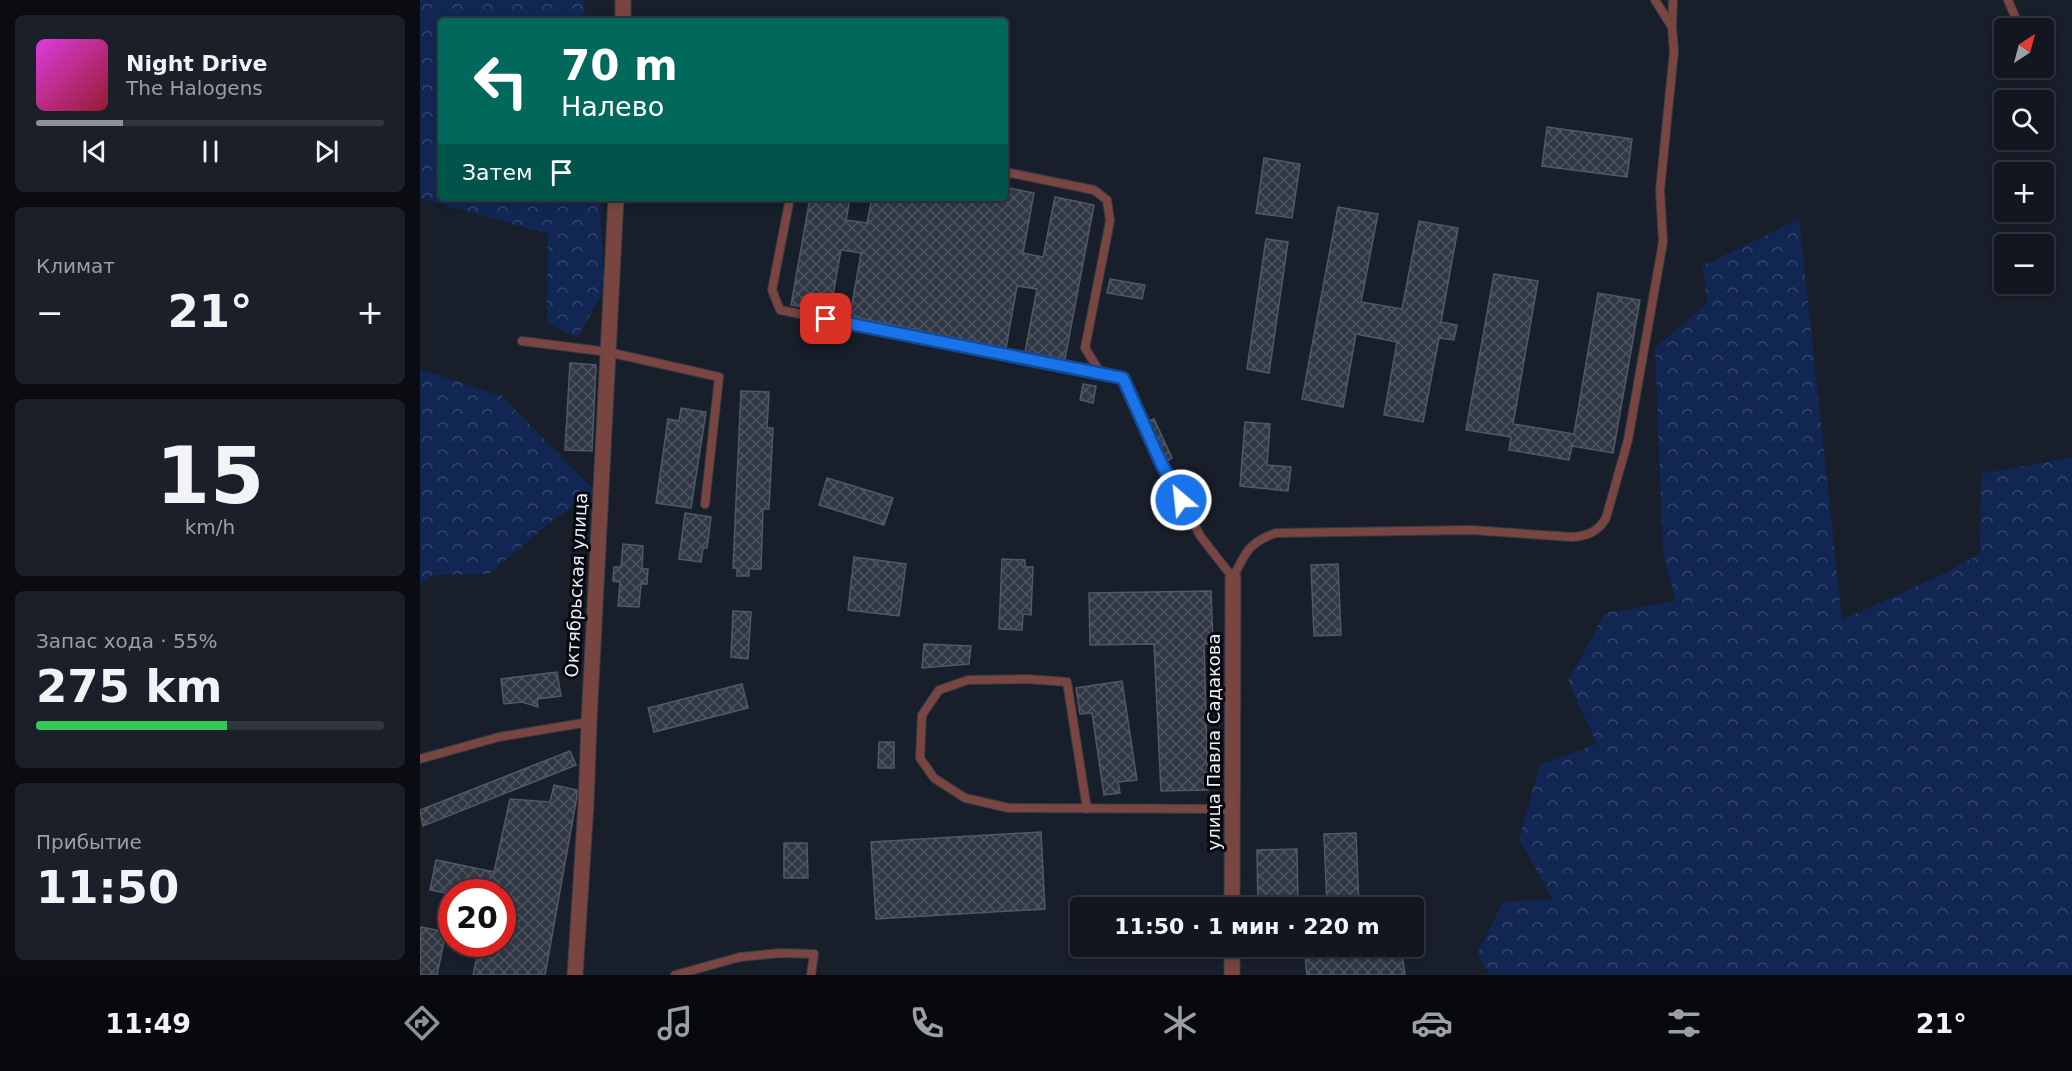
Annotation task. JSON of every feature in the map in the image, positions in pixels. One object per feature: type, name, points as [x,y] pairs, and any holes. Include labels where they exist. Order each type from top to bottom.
[{"type":"street","points":[[623,0],[623,18]]},
{"type":"street","name":"Октябрьская улица","points":[[575,975],[585,822],[616,201]]},
{"type":"street","name":"улица Павла Садакова","points":[[1232,897],[1233,578]]},
{"type":"street","points":[[1232,957],[1232,975]]},
{"type":"lane","points":[[1655,0],[1672,27]]},
{"type":"lane","points":[[789,201],[772,290],[780,310],[1123,378],[1161,463],[1201,537],[1233,578],[1246,551],[1259,539],[1276,533],[1471,530],[1585,536],[1602,525],[1606,518],[1628,440],[1663,242],[1660,190],[1674,51],[1673,0]]},
{"type":"lane","points":[[2008,0],[2016,18]]},
{"type":"lane","points":[[1008,173],[1094,190],[1107,200],[1110,221],[1086,348],[1100,372]]},
{"type":"lane","points":[[522,341],[608,352],[719,377],[705,504]]},
{"type":"lane","points":[[1087,808],[1067,682],[1027,679],[968,680],[939,690],[922,715],[920,758],[934,778],[965,798],[1008,808],[1232,809]]},
{"type":"lane","points":[[420,759],[498,737],[589,722]]},
{"type":"lane","points":[[675,975],[740,957],[814,954],[811,975]]},
{"type":"green space","points":[[420,0],[583,0],[585,18],[438,18],[438,201],[600,201],[604,291],[577,338],[547,323],[548,234],[420,198]]},
{"type":"green space","points":[[1799,219],[1842,620],[1945,573],[1980,554],[1981,474],[2072,457],[2072,975],[1490,975],[1477,954],[1503,902],[1552,899],[1519,839],[1540,765],[1597,744],[1568,681],[1605,613],[1676,601],[1663,554],[1655,348],[1708,303],[1702,266]]},
{"type":"green space","points":[[420,369],[502,396],[596,492],[553,520],[489,574],[433,575],[420,584]]},
{"type":"building","points":[[1547,127],[1632,139],[1627,177],[1542,166]]},
{"type":"building","points":[[1264,158],[1300,164],[1292,218],[1256,213]]},
{"type":"building","points":[[1008,188],[1034,193],[1023,253],[1043,257],[1055,197],[1094,205],[1065,359],[1025,352],[1037,289],[1017,286],[1006,348],[850,316],[861,253],[841,250],[830,312],[791,305],[809,201],[849,201],[846,220],[867,223],[871,201],[1008,201]]},
{"type":"building","points":[[1338,207],[1378,214],[1361,302],[1402,309],[1419,221],[1458,228],[1441,322],[1457,325],[1454,340],[1439,338],[1423,422],[1384,415],[1397,342],[1356,334],[1343,407],[1302,399]]},
{"type":"building","points":[[1266,239],[1288,242],[1269,373],[1247,369]]},
{"type":"building","points":[[1494,274],[1538,281],[1513,424],[1574,434],[1598,293],[1640,300],[1613,453],[1572,446],[1569,460],[1509,450],[1511,437],[1466,430]]},
{"type":"building","points":[[1110,279],[1145,285],[1142,299],[1107,293]]},
{"type":"building","points":[[570,363],[596,365],[592,451],[565,450]]},
{"type":"building","points":[[1083,384],[1096,386],[1093,403],[1080,400]]},
{"type":"building","points":[[741,391],[769,392],[767,428],[773,428],[769,509],[763,509],[761,569],[749,569],[749,576],[737,576],[737,568],[733,568]]},
{"type":"building","points":[[681,408],[706,412],[691,508],[656,503],[668,419],[679,421]]},
{"type":"building","points":[[1154,419],[1172,458],[1167,461],[1149,421]]},
{"type":"building","points":[[1245,422],[1270,424],[1267,465],[1291,467],[1288,491],[1240,486]]},
{"type":"building","points":[[827,478],[893,498],[884,525],[819,505]]},
{"type":"building","points":[[685,513],[711,517],[707,548],[703,548],[701,562],[679,559]]},
{"type":"building","points":[[623,544],[643,546],[642,569],[648,569],[647,584],[641,584],[639,607],[618,606],[620,582],[613,581],[614,567],[621,567]]},
{"type":"building","points":[[854,557],[906,564],[899,616],[848,610]]},
{"type":"building","points":[[1002,559],[1025,560],[1025,567],[1033,567],[1031,615],[1023,614],[1022,630],[999,629]]},
{"type":"building","points":[[1338,564],[1341,635],[1314,636],[1311,565]]},
{"type":"building","points":[[1211,591],[1213,643],[1204,644],[1208,790],[1161,791],[1154,644],[1090,645],[1089,593]]},
{"type":"building","points":[[733,611],[751,612],[748,659],[731,657]]},
{"type":"building","points":[[924,644],[971,646],[969,664],[922,668]]},
{"type":"building","points":[[557,672],[561,696],[537,699],[538,707],[522,702],[504,704],[501,679]]},
{"type":"building","points":[[1122,681],[1137,780],[1118,782],[1120,793],[1104,795],[1092,713],[1080,714],[1076,688]]},
{"type":"building","points":[[742,684],[748,708],[654,732],[648,708]]},
{"type":"building","points":[[879,742],[894,742],[894,768],[878,768]]},
{"type":"building","points":[[570,751],[576,765],[423,826],[420,810]]},
{"type":"building","points":[[554,785],[577,790],[545,975],[473,975],[477,957],[516,957],[516,879],[438,879],[438,891],[430,890],[436,860],[494,872],[510,799],[550,802]]},
{"type":"building","points":[[1041,832],[1045,909],[876,919],[871,842]]},
{"type":"building","points":[[1356,833],[1359,897],[1327,897],[1324,834]]},
{"type":"building","points":[[784,843],[807,843],[808,878],[784,878]]},
{"type":"building","points":[[1297,849],[1298,897],[1258,897],[1257,850]]},
{"type":"building","points":[[421,927],[438,930],[438,957],[441,957],[437,975],[420,975]]},
{"type":"building","points":[[1305,957],[1403,957],[1405,975],[1307,975]]},
{"type":"route","points":[[826,319],[1123,378],[1161,463],[1181,500]]}]
